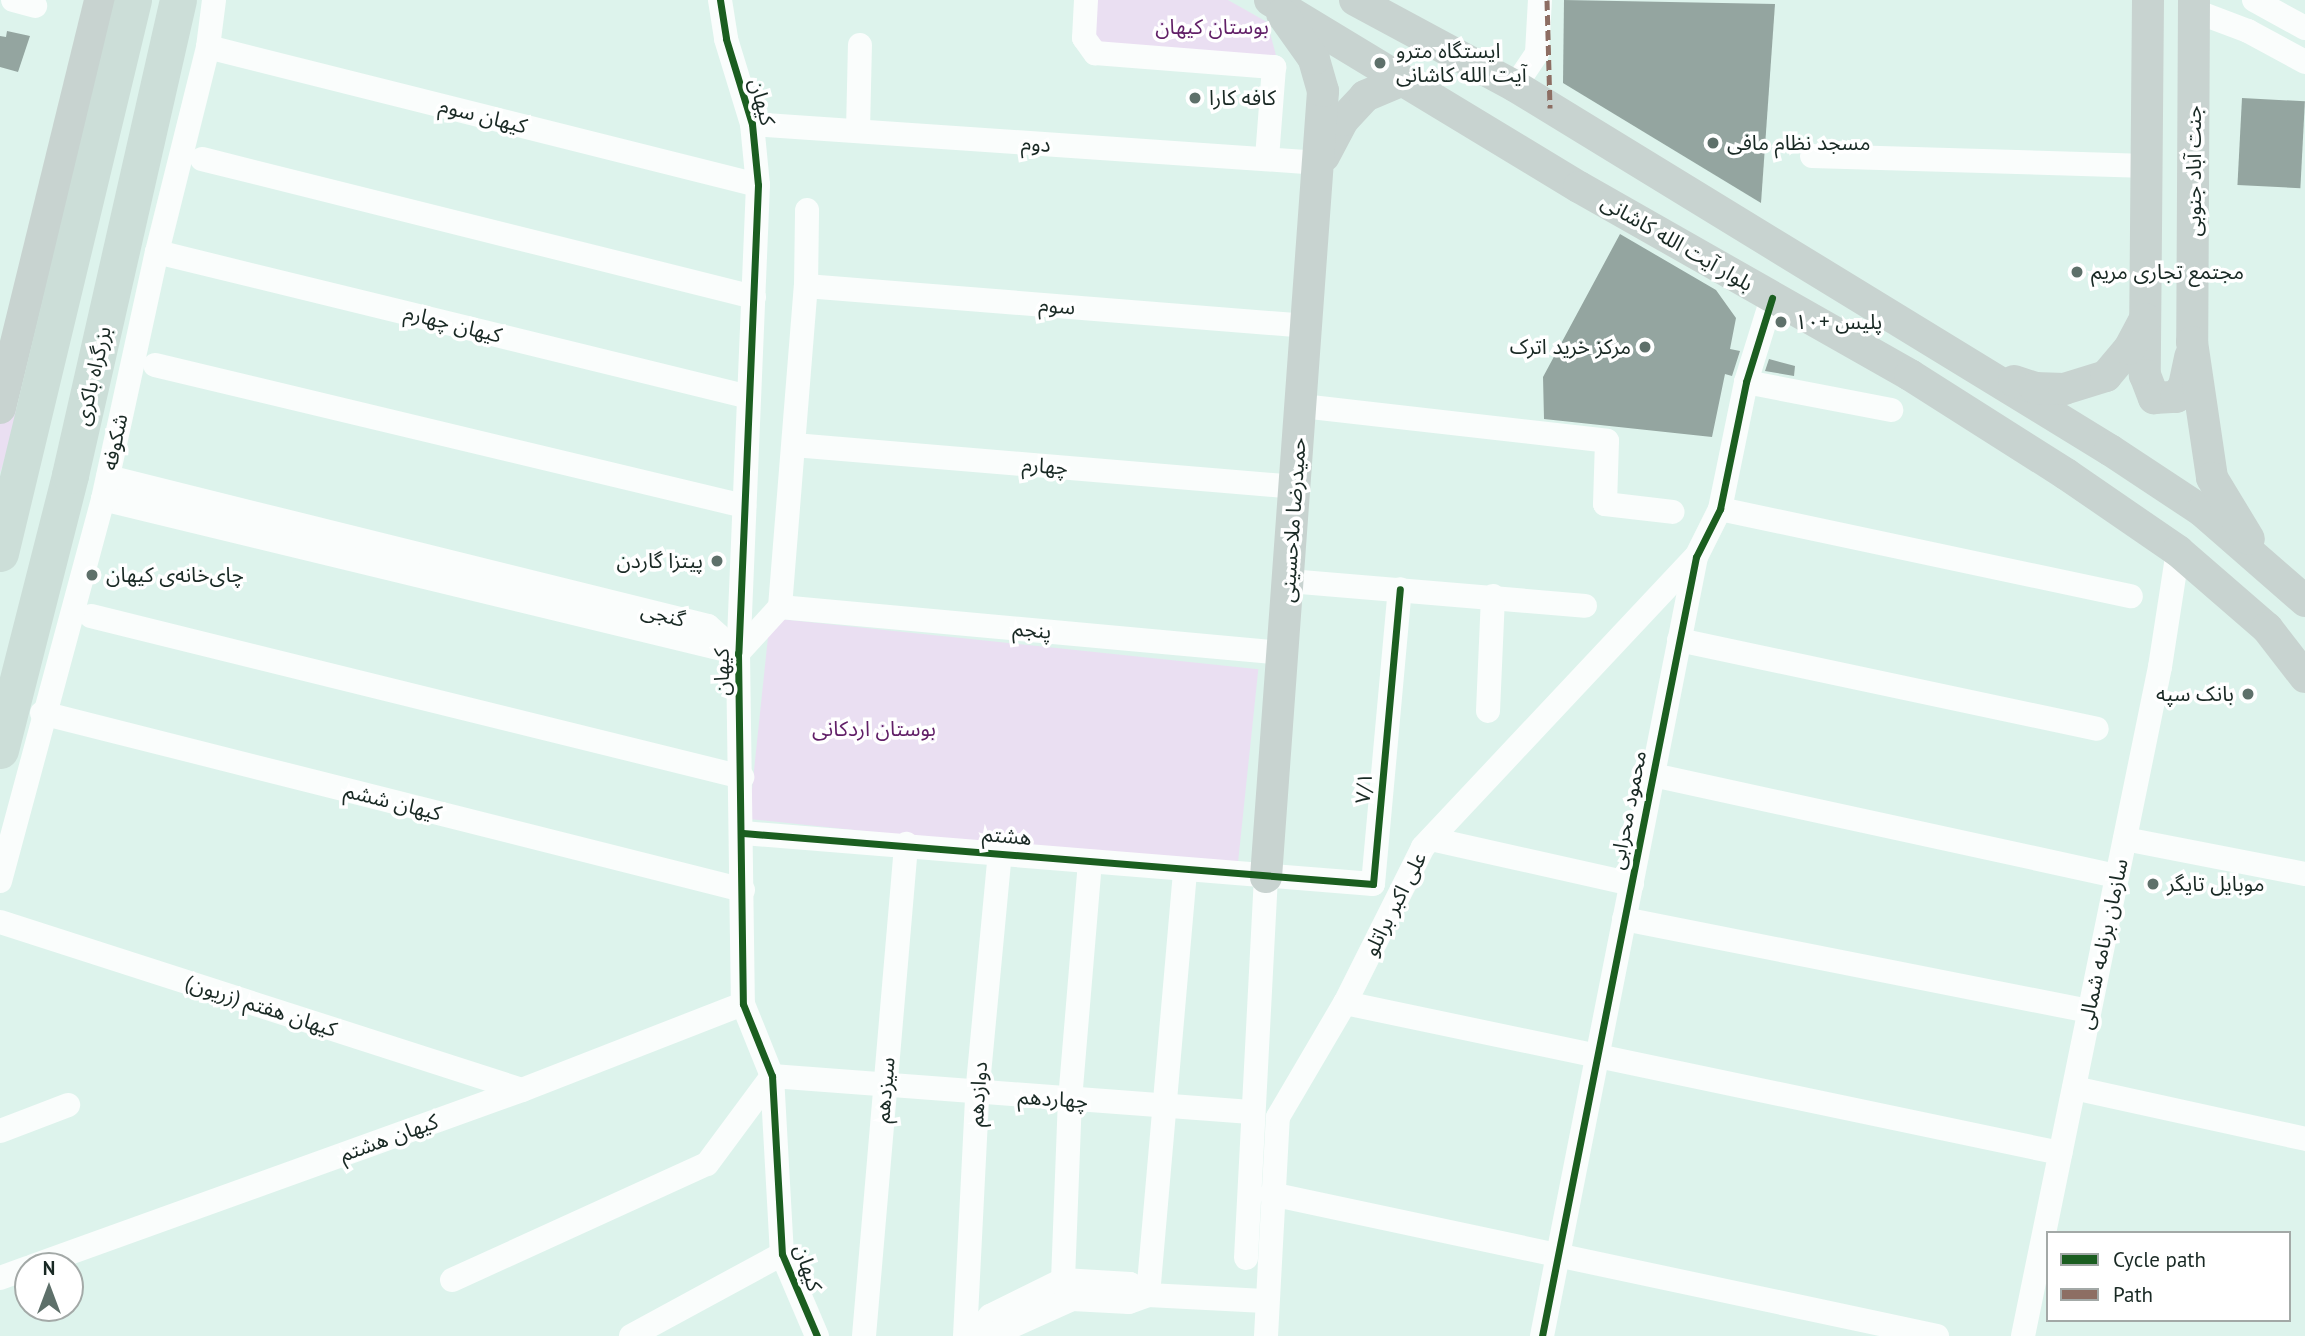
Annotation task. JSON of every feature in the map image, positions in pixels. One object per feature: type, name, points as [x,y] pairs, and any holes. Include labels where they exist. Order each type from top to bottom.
[{"type":"highway","points":[[0,553],[133,0]]},
{"type":"highway","name":"بزرگراه باکری","points":[[0,750],[70,475],[178,0]]},
{"type":"main road","points":[[0,408],[100,0]]},
{"type":"main road","points":[[1354,0],[1514,86],[1947,349],[2202,511],[2305,601]]},
{"type":"main road","points":[[2148,0],[2148,312],[2145,375],[2154,398],[2176,397],[2184,386],[2192,342]]},
{"type":"main road","name":"بلوار آیت الله کاشانی","points":[[1271,1],[1400,80],[1772,298],[1910,375],[2178,551],[2267,628],[2305,677]]},
{"type":"main road","name":"حمیدرضا ملاحسینی","points":[[1266,877],[1320,163],[1323,90],[1314,59],[1271,1]]},
{"type":"main road","name":"جنت آباد جنوبی","points":[[2192,342],[2194,5]]},
{"type":"main road","points":[[1320,163],[1343,120],[1365,96],[1400,80]]},
{"type":"main road","points":[[1947,349],[2035,388],[2063,389],[2106,376],[2139,335],[2148,312]]},
{"type":"main road","points":[[2192,342],[2212,478],[2262,561]]},
{"type":"street","name":"شکوفه","points":[[0,881],[42,713],[105,488],[157,252],[208,47],[214,0]]},
{"type":"street","name":"کیهان","points":[[720,0],[726,38],[752,124],[758,185],[738,653],[743,833],[743,1004],[772,1076],[782,1254],[817,1336]]},
{"type":"street","points":[[1086,0],[1084,38],[1095,53],[1274,66],[1267,159]]},
{"type":"street","points":[[1514,86],[1537,52],[1539,0]]},
{"type":"street","points":[[2254,0],[2305,29]]},
{"type":"street","points":[[2194,5],[2305,62]]},
{"type":"street","points":[[858,131],[860,45]]},
{"type":"street","name":"کیهان سوم","points":[[208,47],[758,185]]},
{"type":"street","name":"دوم","points":[[752,124],[1320,163]]},
{"type":"street","points":[[1812,156],[2148,166]]},
{"type":"street","points":[[202,159],[754,297]]},
{"type":"street","points":[[780,607],[806,286],[807,210]]},
{"type":"street","name":"کیهان چهارم","points":[[157,252],[749,397]]},
{"type":"street","name":"سوم","points":[[806,286],[1308,326]]},
{"type":"street","name":"محمود محرابی","points":[[1542,1336],[1696,557],[1720,509],[1746,382],[1772,298]]},
{"type":"street","points":[[155,365],[744,506]]},
{"type":"street","points":[[1746,382],[1891,410]]},
{"type":"street","points":[[1302,406],[1607,441],[1605,504],[1672,512]]},
{"type":"street","name":"چهارم","points":[[794,444],[1296,487]]},
{"type":"street","name":"گنجی","points":[[105,488],[738,653]]},
{"type":"street","points":[[1720,509],[2131,596]]},
{"type":"street","name":"سازمان برنامه شمالی","points":[[2023,1336],[2125,839],[2178,551]]},
{"type":"street","name":"علی اکبر براتلو","points":[[1266,1336],[1265,1301],[1278,1117],[1345,1003],[1431,839],[1696,557]]},
{"type":"street","points":[[1289,581],[1493,596],[1585,606]]},
{"type":"street","name":"۷/۱","points":[[1266,877],[1373,884],[1401,589]]},
{"type":"street","points":[[1488,711],[1493,596]]},
{"type":"street","name":"کیهان","points":[[738,653],[780,607]]},
{"type":"street","name":"پنجم","points":[[780,607],[1283,653]]},
{"type":"street","points":[[91,616],[742,776]]},
{"type":"street","points":[[1679,640],[2097,729]]},
{"type":"street","name":"کیهان ششم","points":[[42,713],[743,890]]},
{"type":"street","points":[[1653,775],[2117,876]]},
{"type":"street","name":"هشتم","points":[[743,833],[1266,877]]},
{"type":"street","points":[[1431,839],[1632,884]]},
{"type":"street","points":[[2125,839],[2305,874]]},
{"type":"street","name":"سیزدهم","points":[[864,1336],[906,845]]},
{"type":"street","name":"دوازدهم","points":[[965,1336],[977,1095],[1000,853]]},
{"type":"street","points":[[1063,1280],[1070,1100],[1090,862]]},
{"type":"street","points":[[1148,1295],[1162,1108],[1185,870]]},
{"type":"street","points":[[1246,1258],[1251,1112],[1266,877]]},
{"type":"street","points":[[1624,919],[2089,1011]]},
{"type":"street","name":"کیهان هفتم (زریون)","points":[[0,922],[522,1090]]},
{"type":"street","points":[[1345,1003],[2060,1153]]},
{"type":"street","name":"کیهان هشتم","points":[[72,1252],[522,1090],[743,1004]]},
{"type":"street","points":[[452,1280],[707,1164],[772,1076]]},
{"type":"street","name":"چهاردهم","points":[[772,1076],[977,1095],[1251,1112]]},
{"type":"street","points":[[2074,1088],[2305,1139]]},
{"type":"street","points":[[0,1131],[68,1105]]},
{"type":"street","points":[[1271,1194],[1937,1336]]},
{"type":"street","points":[[631,1336],[665,1328],[782,1254]]},
{"type":"street","points":[[971,1336],[990,1316],[1063,1280],[1130,1284],[1148,1295]]},
{"type":"street","points":[[990,1336],[1072,1299],[1129,1302],[1148,1295],[1265,1301]]},
{"type":"green space","name":"بوستان کیهان","points":[[1096,0],[1228,0],[1267,22],[1277,59],[1096,44]]},
{"type":"green space","points":[[18,408],[6,455],[0,473],[0,422]]},
{"type":"green space","name":"بوستان اردکانی","points":[[770,618],[1258,669],[1237,870],[749,819]]},
{"type":"building","name":"مسجد نظام مافی","points":[[1564,0],[1775,4],[1761,203],[1563,83]]},
{"type":"building","points":[[7,31],[30,36],[18,72],[0,67],[0,36],[6,37]]},
{"type":"building","points":[[2242,98],[2305,101],[2300,188],[2237,185]]},
{"type":"building","name":"مرکز خرید اترک","points":[[1620,234],[1716,290],[1736,318],[1730,349],[1740,351],[1732,376],[1725,374],[1712,437],[1544,419],[1543,377]]},
{"type":"building","points":[[1769,359],[1795,366],[1794,376],[1765,371]]},
{"type":"marked path","points":[[1547,0],[1550,108]]},
{"type":"cycle path","points":[[720,0],[726,39],[752,124],[758,185],[738,653],[743,1004],[772,1076],[782,1254],[817,1336]]},
{"type":"cycle path","points":[[1542,1336],[1696,557],[1720,509],[1746,382],[1772,298]]},
{"type":"cycle path","points":[[743,833],[1373,884],[1400,589]]},
{"type":"place","name":"ایستگاه مترو آیت الله کاشانی","points":[[1380,63]]},
{"type":"place","name":"کافه کارا","points":[[1195,98]]},
{"type":"place","name":"مسجد نظام مافی","points":[[1713,143]]},
{"type":"place","name":"مجتمع تجاری مریم","points":[[2077,272]]},
{"type":"place","name":"پلیس +۱۰","points":[[1781,322]]},
{"type":"place","name":"مرکز خرید اترک","points":[[1645,347]]},
{"type":"place","name":"پیتزا گاردن","points":[[717,561]]},
{"type":"place","name":"چای‌خانه‌ی کیهان","points":[[92,575]]},
{"type":"place","name":"بانک سپه","points":[[2248,694]]},
{"type":"place","name":"موبایل تایگر","points":[[2153,884]]}]
